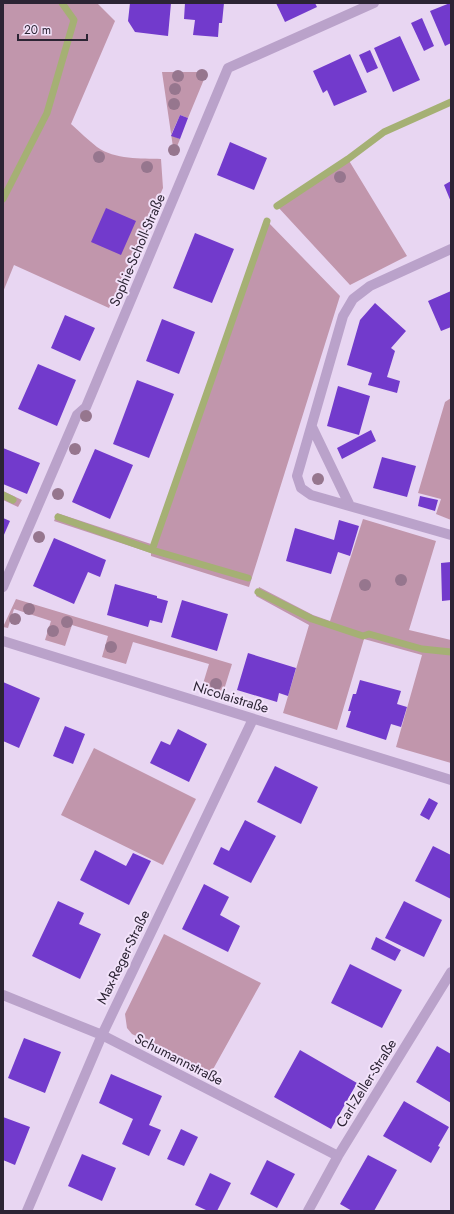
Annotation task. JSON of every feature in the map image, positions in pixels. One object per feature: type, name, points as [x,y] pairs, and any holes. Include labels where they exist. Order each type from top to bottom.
[{"type":"street","name":"Sophie-Scholl-Straße","points":[[3,587],[77,415],[86,408],[228,68],[374,3]]},
{"type":"street","points":[[451,249],[370,286],[353,299],[344,316],[297,476],[301,488],[311,496],[451,535]]},
{"type":"street","points":[[312,427],[350,506]]},
{"type":"street","name":"Nicolaistraße","points":[[3,641],[451,780]]},
{"type":"street","name":"Max-Reger-Straße","points":[[27,1211],[102,1035],[254,719]]},
{"type":"street","name":"Carl-Zeller-Straße","points":[[308,1211],[338,1156],[451,972]]},
{"type":"street","name":"Schumannstraße","points":[[3,995],[102,1035],[338,1156]]},
{"type":"shaded area","points":[[3,3],[97,3],[115,21],[71,124],[87,139],[104,151],[128,158],[161,159],[163,188],[109,308],[14,265],[3,292]]},
{"type":"shaded area","points":[[162,72],[207,72],[188,118],[180,115],[171,135]]},
{"type":"shaded area","points":[[171,135],[180,139],[174,154]]},
{"type":"shaded area","points":[[348,159],[407,256],[350,285],[277,206]]},
{"type":"shaded area","points":[[267,221],[340,296],[249,587],[151,556],[151,553],[54,521],[57,513],[154,545],[180,475]]},
{"type":"shaded area","points":[[451,398],[451,520],[436,514],[441,499],[418,493],[445,402]]},
{"type":"shaded area","points":[[3,491],[22,500],[18,507],[3,500]]},
{"type":"shaded area","points":[[363,519],[436,541],[409,630],[451,640],[451,763],[396,747],[422,655],[364,639],[337,730],[283,713],[309,625],[256,596],[259,587],[313,615],[330,621]]},
{"type":"shaded area","points":[[16,599],[232,664],[223,693],[202,687],[209,664],[133,642],[126,664],[102,657],[108,636],[72,625],[65,646],[45,640],[51,621],[14,609],[8,628],[3,627]]},
{"type":"shaded area","points":[[94,748],[196,799],[163,865],[61,815]]},
{"type":"shaded area","points":[[164,934],[261,983],[211,1073],[132,1034],[127,1028],[125,1014]]},
{"type":"building","points":[[130,3],[171,3],[168,36],[135,32],[128,21]]},
{"type":"building","points":[[185,3],[224,3],[222,23],[219,23],[218,37],[193,35],[195,20],[184,19]]},
{"type":"building","points":[[276,3],[315,3],[317,7],[285,22]]},
{"type":"building","points":[[450,3],[451,43],[445,46],[430,11]]},
{"type":"building","points":[[422,18],[434,46],[424,51],[411,23]]},
{"type":"building","points":[[400,36],[420,80],[393,92],[374,48]]},
{"type":"building","points":[[370,50],[378,68],[367,73],[359,55]]},
{"type":"building","points":[[350,54],[367,92],[334,106],[327,90],[323,93],[313,71]]},
{"type":"building","points":[[180,115],[188,118],[180,139],[171,136]]},
{"type":"building","points":[[230,142],[267,158],[254,190],[217,175]]},
{"type":"building","points":[[451,181],[451,202],[444,185]]},
{"type":"building","points":[[106,208],[136,221],[121,255],[91,242]]},
{"type":"building","points":[[195,233],[234,249],[212,303],[173,288]]},
{"type":"building","points":[[451,291],[451,327],[441,331],[428,301]]},
{"type":"building","points":[[375,303],[406,331],[391,348],[395,351],[387,377],[400,381],[397,393],[368,385],[372,373],[347,365],[360,320]]},
{"type":"building","points":[[65,315],[95,328],[80,361],[51,348]]},
{"type":"building","points":[[162,319],[195,332],[179,374],[146,361]]},
{"type":"building","points":[[38,364],[76,380],[57,426],[18,409]]},
{"type":"building","points":[[137,380],[174,394],[149,458],[113,444]]},
{"type":"building","points":[[338,386],[370,396],[359,435],[327,426]]},
{"type":"building","points":[[371,430],[376,441],[342,459],[337,448]]},
{"type":"building","points":[[3,448],[40,463],[27,494],[3,484]]},
{"type":"building","points":[[95,449],[133,465],[110,519],[72,502]]},
{"type":"building","points":[[382,457],[416,466],[407,497],[373,488]]},
{"type":"building","points":[[420,496],[438,500],[435,511],[418,506]]},
{"type":"building","points":[[3,518],[10,521],[3,537]]},
{"type":"building","points":[[339,520],[359,526],[350,556],[338,552],[331,574],[286,561],[295,528],[334,540]]},
{"type":"building","points":[[54,538],[106,560],[100,577],[88,572],[74,604],[33,586]]},
{"type":"building","points":[[451,562],[451,600],[442,601],[441,563]]},
{"type":"building","points":[[115,584],[157,596],[157,598],[168,601],[162,623],[150,620],[148,627],[107,615]]},
{"type":"building","points":[[182,600],[228,614],[217,651],[171,637]]},
{"type":"building","points":[[248,653],[296,668],[288,696],[279,693],[277,702],[237,690]]},
{"type":"building","points":[[360,680],[401,691],[397,704],[407,707],[401,727],[391,724],[386,740],[346,727],[351,711],[348,711],[353,694],[356,694]]},
{"type":"building","points":[[3,682],[40,698],[19,748],[3,741]]},
{"type":"building","points":[[65,726],[85,734],[73,764],[53,756]]},
{"type":"building","points":[[178,729],[207,744],[189,782],[150,763],[161,741],[170,745]]},
{"type":"building","points":[[275,766],[318,787],[301,824],[257,802]]},
{"type":"building","points":[[429,798],[438,803],[429,820],[420,815]]},
{"type":"building","points":[[245,820],[276,836],[251,883],[213,864],[221,847],[229,851]]},
{"type":"building","points":[[433,846],[451,855],[451,899],[415,881]]},
{"type":"building","points":[[95,850],[126,866],[133,853],[151,861],[129,905],[80,880]]},
{"type":"building","points":[[204,884],[229,897],[220,915],[240,926],[228,952],[182,929]]},
{"type":"building","points":[[58,901],[84,913],[79,924],[101,934],[80,979],[32,956]]},
{"type":"building","points":[[404,901],[442,920],[424,957],[385,938]]},
{"type":"building","points":[[376,937],[401,950],[395,961],[371,949]]},
{"type":"building","points":[[350,964],[402,990],[382,1028],[331,1003]]},
{"type":"building","points":[[24,1038],[61,1052],[45,1093],[8,1078]]},
{"type":"building","points":[[437,1046],[451,1054],[451,1103],[416,1082]]},
{"type":"building","points":[[300,1050],[357,1083],[331,1129],[274,1097]]},
{"type":"building","points":[[111,1074],[162,1096],[149,1125],[161,1130],[149,1156],[122,1144],[133,1119],[99,1103]]},
{"type":"building","points":[[404,1101],[449,1127],[438,1146],[440,1147],[431,1163],[383,1136]]},
{"type":"building","points":[[3,1117],[30,1127],[15,1165],[3,1160]]},
{"type":"building","points":[[181,1129],[198,1137],[184,1166],[167,1159]]},
{"type":"building","points":[[82,1154],[116,1168],[102,1201],[68,1186]]},
{"type":"building","points":[[368,1155],[397,1170],[374,1211],[352,1211],[340,1204]]},
{"type":"building","points":[[267,1160],[295,1174],[277,1208],[250,1194]]},
{"type":"building","points":[[210,1173],[231,1183],[217,1211],[208,1211],[195,1205]]},
{"type":"waterway","points":[[3,199],[47,113],[74,20],[62,3]]},
{"type":"waterway","points":[[277,206],[348,159],[384,132],[451,102]]},
{"type":"waterway","points":[[152,550],[267,221]]},
{"type":"waterway","points":[[3,495],[13,500]]},
{"type":"waterway","points":[[58,517],[152,550],[248,578]]},
{"type":"waterway","points":[[258,592],[312,619],[363,636],[369,634],[422,649],[451,652]]}]
